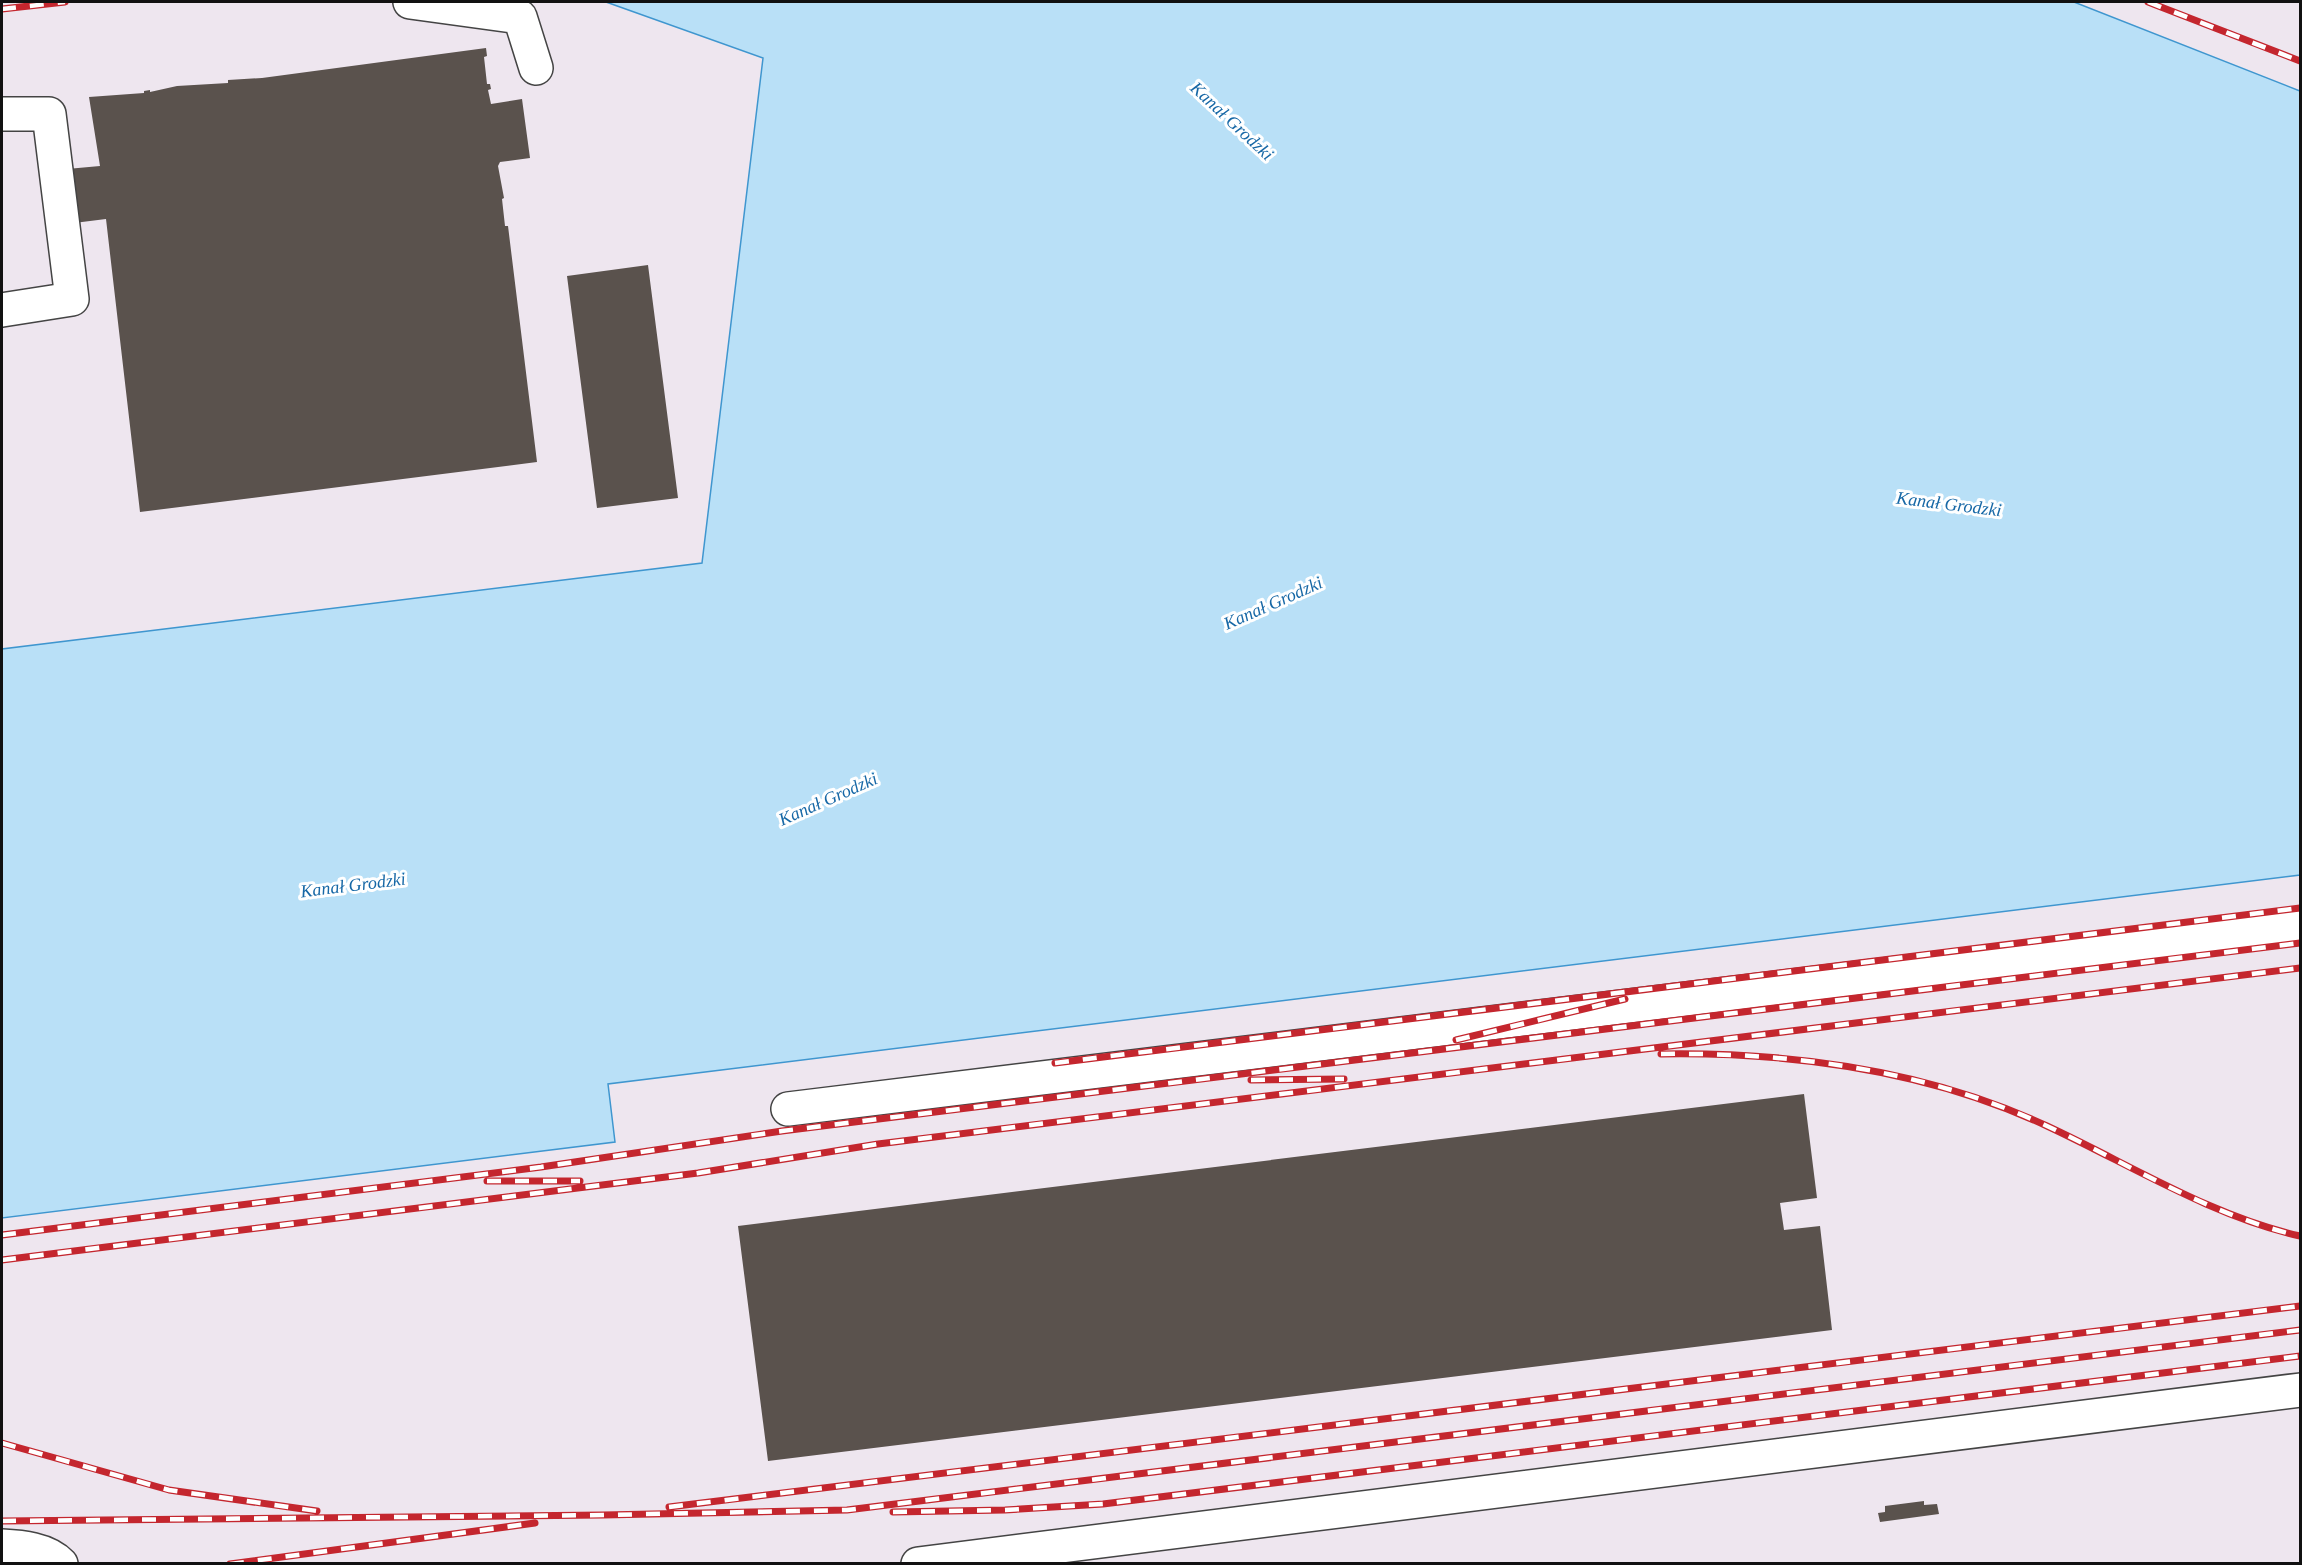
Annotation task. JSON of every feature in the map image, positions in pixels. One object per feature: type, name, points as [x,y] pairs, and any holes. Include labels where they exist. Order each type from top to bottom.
[{"type":"lane","points":[[410,2],[520,17],[536,68]]},
{"type":"lane","points":[[2,114],[49,114],[72,299],[2,310]]},
{"type":"lane","points":[[788,1109],[2301,924]]},
{"type":"lane","points":[[918,1563],[2301,1390]]},
{"type":"lane","points":[[2,1546],[36,1551],[55,1557],[61,1563]]},
{"type":"shaded area","points":[[2,2],[606,2],[763,58],[702,563],[2,649]]},
{"type":"shaded area","points":[[2074,2],[2300,2],[2300,91]]},
{"type":"shaded area","points":[[2300,875],[2300,1563],[2,1563],[2,1218],[614,1142],[607,1084]]},
{"type":"water","name":"Kanał Grodzki","points":[[606,2],[2074,2],[2300,91],[2300,875],[608,1084],[615,1142],[2,1218],[2,649],[702,563],[763,58]]},
{"type":"building","points":[[486,48],[487,56],[484,57],[487,84],[490,84],[491,89],[488,90],[491,104],[522,99],[530,158],[500,162],[498,166],[504,198],[502,199],[505,226],[508,226],[537,462],[140,512],[106,219],[74,223],[67,169],[100,166],[89,97],[144,93],[144,91],[150,90],[150,92],[177,86],[228,83],[228,80],[262,78]]},
{"type":"building","points":[[648,265],[678,498],[597,508],[567,276]]},
{"type":"building","points":[[1804,1094],[1817,1198],[1780,1203],[1784,1230],[1820,1226],[1832,1330],[768,1461],[738,1226]]},
{"type":"building","points":[[1924,1501],[1924,1505],[1937,1504],[1939,1514],[1880,1522],[1878,1513],[1885,1512],[1885,1506]]},
{"type":"railway","points":[[2,9],[65,2]]},
{"type":"railway","points":[[2148,2],[2300,61]]},
{"type":"railway","points":[[1055,1063],[2300,908]]},
{"type":"railway","points":[[2,1235],[541,1167],[782,1131],[2300,943]]},
{"type":"railway","points":[[2,1260],[698,1173],[878,1144],[2300,968]]},
{"type":"railway","points":[[1456,1040],[1625,999]]},
{"type":"railway","points":[[1661,1054],[1710,1054],[1809,1061],[1907,1078],[1954,1091],[2047,1126],[2171,1188],[2234,1216],[2300,1236]]},
{"type":"railway","points":[[1251,1080],[1344,1079]]},
{"type":"railway","points":[[487,1181],[580,1181]]},
{"type":"railway","points":[[669,1507],[2300,1306]]},
{"type":"railway","points":[[2,1521],[603,1515],[847,1510],[2300,1330]]},
{"type":"railway","points":[[893,1512],[1005,1510],[1103,1504],[2300,1356]]},
{"type":"railway","points":[[2,1443],[169,1490],[317,1511]]},
{"type":"railway","points":[[230,1564],[535,1523]]}]
